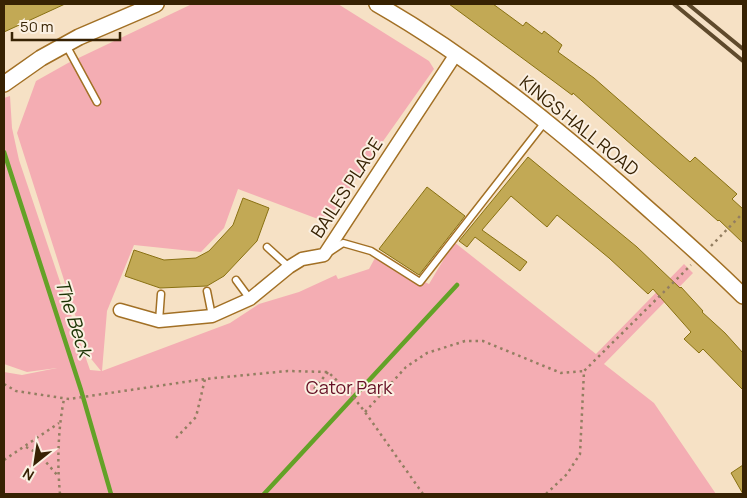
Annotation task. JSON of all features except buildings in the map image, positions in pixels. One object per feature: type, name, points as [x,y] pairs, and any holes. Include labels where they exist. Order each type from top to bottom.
[{"type":"street","points":[[4,84],[41,58],[79,37],[156,4]]},
{"type":"street","name":"KINGS HALL ROAD","points":[[377,4],[456,54],[584,151],[702,255],[743,296]]},
{"type":"street","name":"BAILES PLACE","points":[[120,310],[159,321],[212,316],[250,299],[302,258],[324,256],[456,54]]},
{"type":"lane","points":[[66,45],[97,102]]},
{"type":"lane","points":[[324,256],[343,243],[371,251],[420,282],[546,121]]},
{"type":"lane","points":[[267,247],[289,267]]},
{"type":"lane","points":[[236,280],[250,299]]},
{"type":"lane","points":[[207,291],[212,316]]},
{"type":"lane","points":[[159,321],[161,294]]},
{"type":"path","points":[[365,412],[406,367],[427,353],[465,341],[483,341],[561,373],[584,371],[743,213]]},
{"type":"path","points":[[4,384],[16,391],[69,399],[205,379],[288,371],[328,372],[351,394],[423,494]]},
{"type":"path","points":[[546,494],[567,474],[580,454],[584,371]]},
{"type":"path","points":[[314,389],[328,372]]},
{"type":"path","points":[[176,438],[196,417],[205,379]]},
{"type":"path","points":[[60,494],[59,423],[64,398]]},
{"type":"path","points":[[4,460],[59,423]]},
{"type":"path","points":[[26,447],[39,454],[59,477]]},
{"type":"green space","name":"Cator Park","points":[[192,4],[338,4],[429,61],[434,69],[326,222],[238,189],[224,228],[201,252],[134,245],[107,311],[102,371],[230,323],[259,304],[299,292],[336,275],[338,279],[369,269],[375,258],[429,284],[454,242],[596,354],[684,264],[693,273],[604,364],[654,403],[716,494],[4,494],[4,372],[22,375],[57,368],[27,372],[4,364],[4,98],[10,96],[12,128],[19,160],[90,370],[101,371],[88,355],[17,133],[36,81],[68,63]]},
{"type":"waterway","name":"The Beck","points":[[4,152],[81,390],[111,494]]},
{"type":"waterway","points":[[264,494],[457,285]]},
{"type":"railway","points":[[674,4],[743,61]]},
{"type":"railway","points":[[688,4],[743,49]]}]
